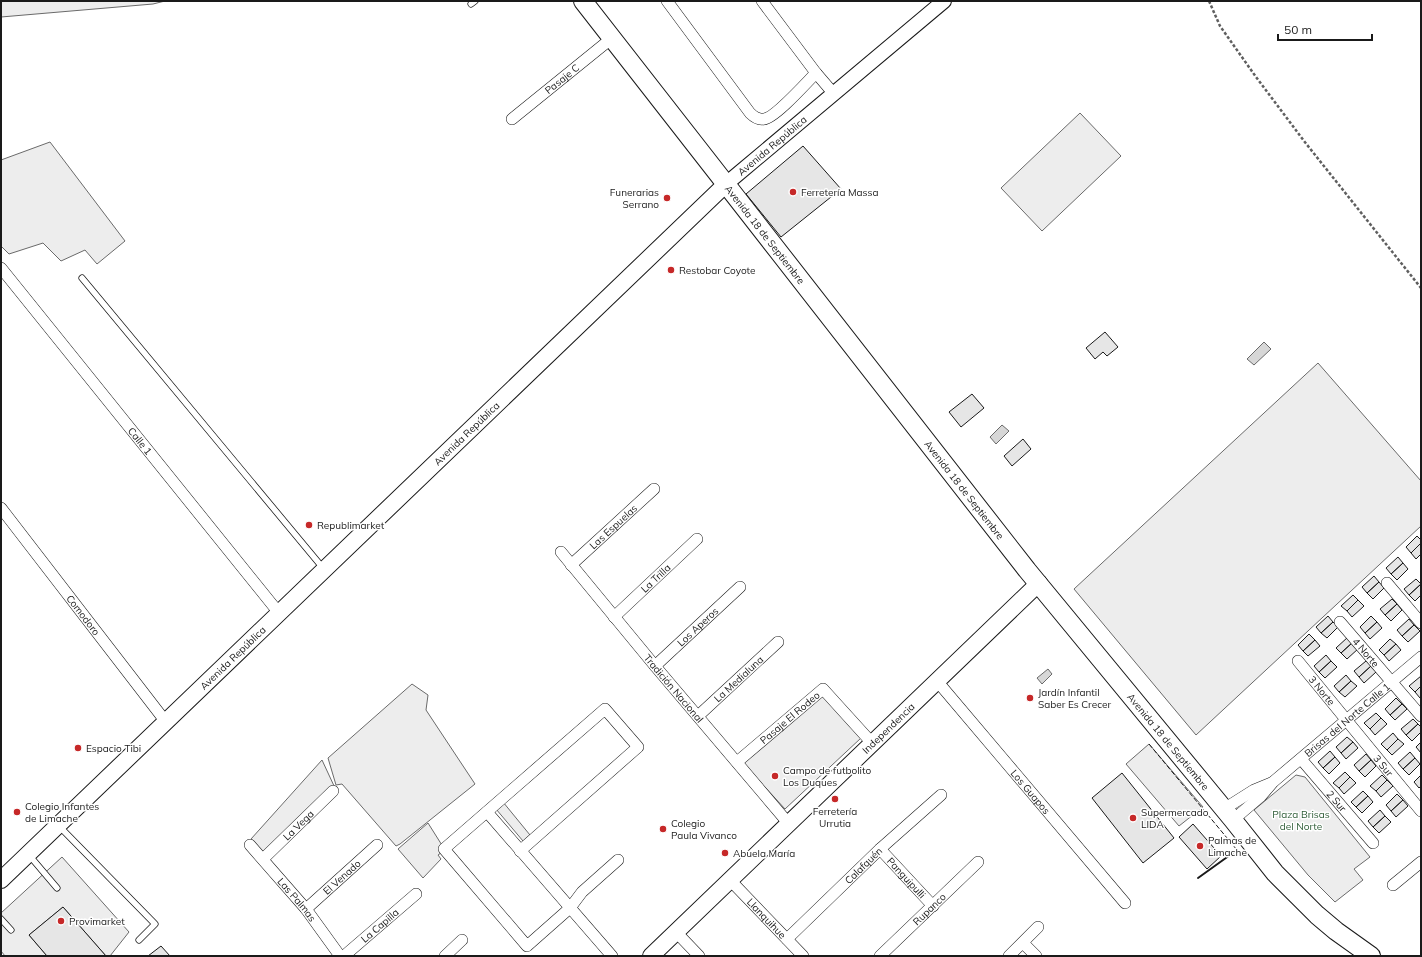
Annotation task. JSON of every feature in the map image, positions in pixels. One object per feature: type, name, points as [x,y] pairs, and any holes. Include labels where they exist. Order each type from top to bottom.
[{"type":"main road","name":"Avenida 18 de Septiembre","points":[[583,1],[1038,583],[1275,873],[1295,894],[1336,931],[1371,956]]},
{"type":"main road","name":"Avenida República","points":[[1,880],[726,184]]},
{"type":"main road","name":"Independencia","points":[[651,956],[1038,583]]},
{"type":"street","points":[[667,1],[750,113],[756,118],[763,120],[769,118],[777,112],[816,73]]},
{"type":"street","points":[[762,1],[816,73],[834,94]]},
{"type":"street","name":"Avenida República","points":[[726,184],[944,1]]},
{"type":"street","name":"Pasaje C","points":[[512,119],[612,38]]},
{"type":"street","name":"Calle 1","points":[[1,268],[279,613]]},
{"type":"street","name":"Las Espuelas","points":[[571,565],[654,489]]},
{"type":"street","name":"Comodoro","points":[[1,508],[166,722]]},
{"type":"street","name":"La Trilla","points":[[614,617],[697,540]]},
{"type":"street","name":"Tradición Nacional","points":[[561,552],[789,824]]},
{"type":"street","points":[[1387,583],[1421,623]]},
{"type":"street","name":"Los Aperos","points":[[655,666],[740,587]]},
{"type":"street","name":"4 Norte","points":[[1340,622],[1421,716]]},
{"type":"street","name":"La Medialuna","points":[[698,716],[778,642]]},
{"type":"street","name":"Brisas del Norte Calle 1","points":[[1229,815],[1261,796],[1273,782],[1421,657]]},
{"type":"street","name":"3 Norte","points":[[1298,661],[1346,720]]},
{"type":"street","name":"Los Guapos","points":[[937,681],[1125,903]]},
{"type":"street","name":"Pasaje El Rodeo","points":[[737,762],[823,689],[872,743]]},
{"type":"street","points":[[520,851],[638,747],[605,709],[444,849],[527,946],[570,908],[582,892],[618,860]]},
{"type":"street","name":"3 Sur","points":[[1346,720],[1421,811]]},
{"type":"street","name":"2 Sur","points":[[1301,759],[1373,843]]},
{"type":"street","name":"La Vega","points":[[263,859],[333,791]]},
{"type":"street","name":"Calafquén","points":[[786,939],[880,849],[942,795]]},
{"type":"street","points":[[487,812],[612,956]]},
{"type":"street","name":"Las Palmas","points":[[250,845],[306,908],[340,956]]},
{"type":"street","name":"El Venado","points":[[306,908],[377,846]]},
{"type":"street","name":"Panguipulli","points":[[880,849],[933,906]]},
{"type":"street","name":"Rupanco","points":[[880,956],[978,862]]},
{"type":"street","points":[[1393,885],[1421,862]]},
{"type":"street","name":"Llanquihue","points":[[730,880],[803,956]]},
{"type":"street","name":"La Capilla","points":[[344,956],[416,894]]},
{"type":"street","points":[[1009,956],[1038,927]]},
{"type":"street","points":[[676,932],[699,956]]},
{"type":"street","points":[[445,956],[462,940]]},
{"type":"street","points":[[1023,943],[1036,956]]},
{"type":"lane","points":[[82,278],[324,570]]},
{"type":"lane","points":[[58,825],[155,924],[139,940]]},
{"type":"lane","points":[[28,854],[58,888]]},
{"type":"lane","points":[[1,919],[11,930]]},
{"type":"path","points":[[1209,1],[1220,26],[1256,77],[1304,141],[1421,288]]},
{"type":"shaded area","points":[[1,1],[165,1],[153,4],[1,17]]},
{"type":"shaded area","points":[[1080,113],[1121,156],[1042,231],[1001,188]]},
{"type":"shaded area","points":[[50,142],[125,241],[97,264],[85,250],[61,261],[43,243],[9,254],[1,246],[1,160]]},
{"type":"shaded area","points":[[1264,342],[1271,349],[1254,365],[1247,359]]},
{"type":"shaded area","points":[[1318,363],[1421,481],[1421,526],[1196,735],[1074,589]]},
{"type":"shaded area","points":[[1002,425],[1009,431],[996,444],[990,437]]},
{"type":"shaded area","points":[[1048,669],[1052,674],[1042,684],[1037,678]]},
{"type":"shaded area","points":[[412,684],[428,695],[426,710],[475,784],[396,846],[342,784],[336,785],[328,758]]},
{"type":"shaded area","points":[[820,693],[861,738],[785,809],[743,763]]},
{"type":"shaded area","points":[[1149,744],[1203,807],[1179,826],[1126,764]]},
{"type":"shaded area","points":[[322,760],[335,788],[265,853],[254,847],[251,839]]},
{"type":"shaded area","name":"Plaza Brisas del Norte","points":[[1296,775],[1305,777],[1370,857],[1354,869],[1363,880],[1335,902],[1308,875],[1254,810]]},
{"type":"shaded area","points":[[503,802],[530,835],[523,841],[496,809]]},
{"type":"shaded area","points":[[428,823],[445,850],[438,855],[441,859],[423,878],[398,849]]},
{"type":"shaded area","points":[[62,857],[129,932],[110,956],[106,956],[63,907],[29,935],[47,956],[5,956],[1,951],[1,913]]},
{"type":"building","name":"Ferretería Massa","points":[[803,146],[841,189],[781,237],[746,194]]},
{"type":"building","points":[[1105,332],[1118,347],[1107,356],[1103,352],[1095,359],[1086,348]]},
{"type":"building","points":[[972,394],[984,408],[961,427],[949,412]]},
{"type":"building","points":[[1023,439],[1031,449],[1012,466],[1004,456]]},
{"type":"building","points":[[1417,536],[1421,540],[1421,543],[1411,553],[1406,547]]},
{"type":"building","points":[[1421,543],[1421,554],[1416,559],[1411,553]]},
{"type":"building","points":[[1398,557],[1403,563],[1391,574],[1386,568]]},
{"type":"building","points":[[1403,563],[1408,569],[1397,580],[1391,574]]},
{"type":"building","points":[[1374,576],[1379,582],[1367,593],[1362,587]]},
{"type":"building","points":[[1416,579],[1421,584],[1409,595],[1404,589]]},
{"type":"building","points":[[1379,582],[1384,588],[1373,599],[1367,593]]},
{"type":"building","points":[[1421,584],[1421,595],[1415,601],[1409,595]]},
{"type":"building","points":[[1353,595],[1358,600],[1347,611],[1341,606]]},
{"type":"building","points":[[1392,599],[1397,604],[1385,615],[1380,609]]},
{"type":"building","points":[[1358,600],[1364,606],[1352,617],[1347,611]]},
{"type":"building","points":[[1397,604],[1402,610],[1391,621],[1385,615]]},
{"type":"building","points":[[1328,616],[1333,622],[1321,633],[1316,627]]},
{"type":"building","points":[[1371,616],[1377,622],[1365,633],[1360,627]]},
{"type":"building","points":[[1409,619],[1414,625],[1402,636],[1397,630]]},
{"type":"building","points":[[1333,622],[1338,627],[1327,638],[1321,633]]},
{"type":"building","points":[[1377,622],[1382,628],[1370,639],[1365,633]]},
{"type":"building","points":[[1414,625],[1420,631],[1408,642],[1402,636]]},
{"type":"building","points":[[1309,634],[1315,640],[1303,651],[1298,645]]},
{"type":"building","points":[[1348,637],[1353,642],[1341,653],[1336,648]]},
{"type":"building","points":[[1390,639],[1396,644],[1384,655],[1379,650]]},
{"type":"building","points":[[1315,640],[1320,646],[1308,656],[1303,651]]},
{"type":"building","points":[[1353,642],[1359,648],[1347,659],[1341,653]]},
{"type":"building","points":[[1396,644],[1401,650],[1389,661],[1384,655]]},
{"type":"building","points":[[1326,655],[1331,661],[1319,672],[1314,666]]},
{"type":"building","points":[[1331,661],[1337,667],[1325,678],[1319,672]]},
{"type":"building","points":[[1366,661],[1371,666],[1359,677],[1354,671]]},
{"type":"building","points":[[1371,666],[1376,672],[1364,683],[1359,677]]},
{"type":"building","points":[[1346,675],[1351,681],[1339,692],[1334,686]]},
{"type":"building","points":[[1421,676],[1421,686],[1415,692],[1409,686]]},
{"type":"building","points":[[1351,681],[1357,686],[1345,697],[1339,692]]},
{"type":"building","points":[[1421,686],[1421,697],[1420,698],[1415,692]]},
{"type":"building","points":[[1396,698],[1402,704],[1390,715],[1385,709]]},
{"type":"building","points":[[1402,704],[1407,709],[1395,720],[1390,715]]},
{"type":"building","points":[[1376,713],[1381,718],[1370,729],[1364,723]]},
{"type":"building","points":[[1381,718],[1387,724],[1375,735],[1370,729]]},
{"type":"building","points":[[1413,719],[1418,724],[1406,735],[1401,729]]},
{"type":"building","points":[[1418,724],[1421,727],[1421,732],[1412,741],[1406,735]]},
{"type":"building","points":[[1393,733],[1398,739],[1387,750],[1381,744]]},
{"type":"building","points":[[1347,737],[1353,742],[1341,753],[1336,747]]},
{"type":"building","points":[[1398,739],[1404,744],[1392,755],[1387,750]]},
{"type":"building","points":[[1353,742],[1358,748],[1346,759],[1341,753]]},
{"type":"building","points":[[1421,742],[1421,753],[1416,747]]},
{"type":"building","points":[[1330,751],[1335,757],[1323,768],[1318,762]]},
{"type":"building","points":[[1410,752],[1415,758],[1403,769],[1398,763]]},
{"type":"building","points":[[1366,754],[1371,760],[1359,771],[1354,765]]},
{"type":"building","points":[[1335,757],[1340,763],[1329,774],[1323,768]]},
{"type":"building","points":[[1415,758],[1420,764],[1409,775],[1403,769]]},
{"type":"building","points":[[1371,760],[1376,766],[1365,777],[1359,771]]},
{"type":"building","points":[[1345,772],[1350,777],[1339,788],[1333,783]]},
{"type":"building","name":"Supermercado LIDA","points":[[1122,773],[1174,838],[1143,863],[1092,798]]},
{"type":"building","points":[[1382,775],[1387,780],[1376,791],[1370,786]]},
{"type":"building","points":[[1421,775],[1421,786],[1419,788],[1414,782]]},
{"type":"building","points":[[1350,777],[1356,783],[1344,794],[1339,788]]},
{"type":"building","points":[[1387,780],[1393,786],[1381,797],[1376,791]]},
{"type":"building","points":[[1363,791],[1368,796],[1356,807],[1351,802]]},
{"type":"building","points":[[1397,794],[1403,800],[1391,811],[1386,805]]},
{"type":"building","points":[[1368,796],[1373,802],[1362,813],[1356,807]]},
{"type":"building","points":[[1403,800],[1408,806],[1396,817],[1391,811]]},
{"type":"building","points":[[1380,810],[1385,816],[1373,827],[1368,821]]},
{"type":"building","points":[[1385,816],[1391,822],[1379,833],[1373,827]]},
{"type":"building","name":"Palmas de Limache","points":[[1193,824],[1221,856],[1207,869],[1179,837]]},
{"type":"building","name":"Provimarket","points":[[63,907],[106,956],[47,956],[29,935]]},
{"type":"building","points":[[161,946],[170,956],[148,956]]},
{"type":"fence","points":[[1149,744],[1237,850]]},
{"type":"wall","points":[[1198,878],[1237,850]]},
{"type":"place","name":"Ferretería Massa","points":[[793,192]]},
{"type":"place","name":"Funerarias Serrano","points":[[667,198]]},
{"type":"place","name":"Restobar Coyote","points":[[671,270]]},
{"type":"place","name":"Republimarket","points":[[309,525]]},
{"type":"place","name":"Jardín Infantil Saber Es Crecer","points":[[1030,698]]},
{"type":"place","name":"Espacio Tibi","points":[[78,748]]},
{"type":"place","name":"Campo de futbolito Los Duques","points":[[775,776]]},
{"type":"place","name":"Ferretería Urrutia","points":[[835,799]]},
{"type":"place","name":"Colegio Infantes de Limache","points":[[17,812]]},
{"type":"place","name":"Supermercado LIDA","points":[[1133,818]]},
{"type":"place","name":"Colegio Paula Vivanco","points":[[663,829]]},
{"type":"place","name":"Palmas de Limache","points":[[1200,846]]},
{"type":"place","name":"Abuela María","points":[[725,853]]},
{"type":"place","name":"Provimarket","points":[[61,921]]}]
